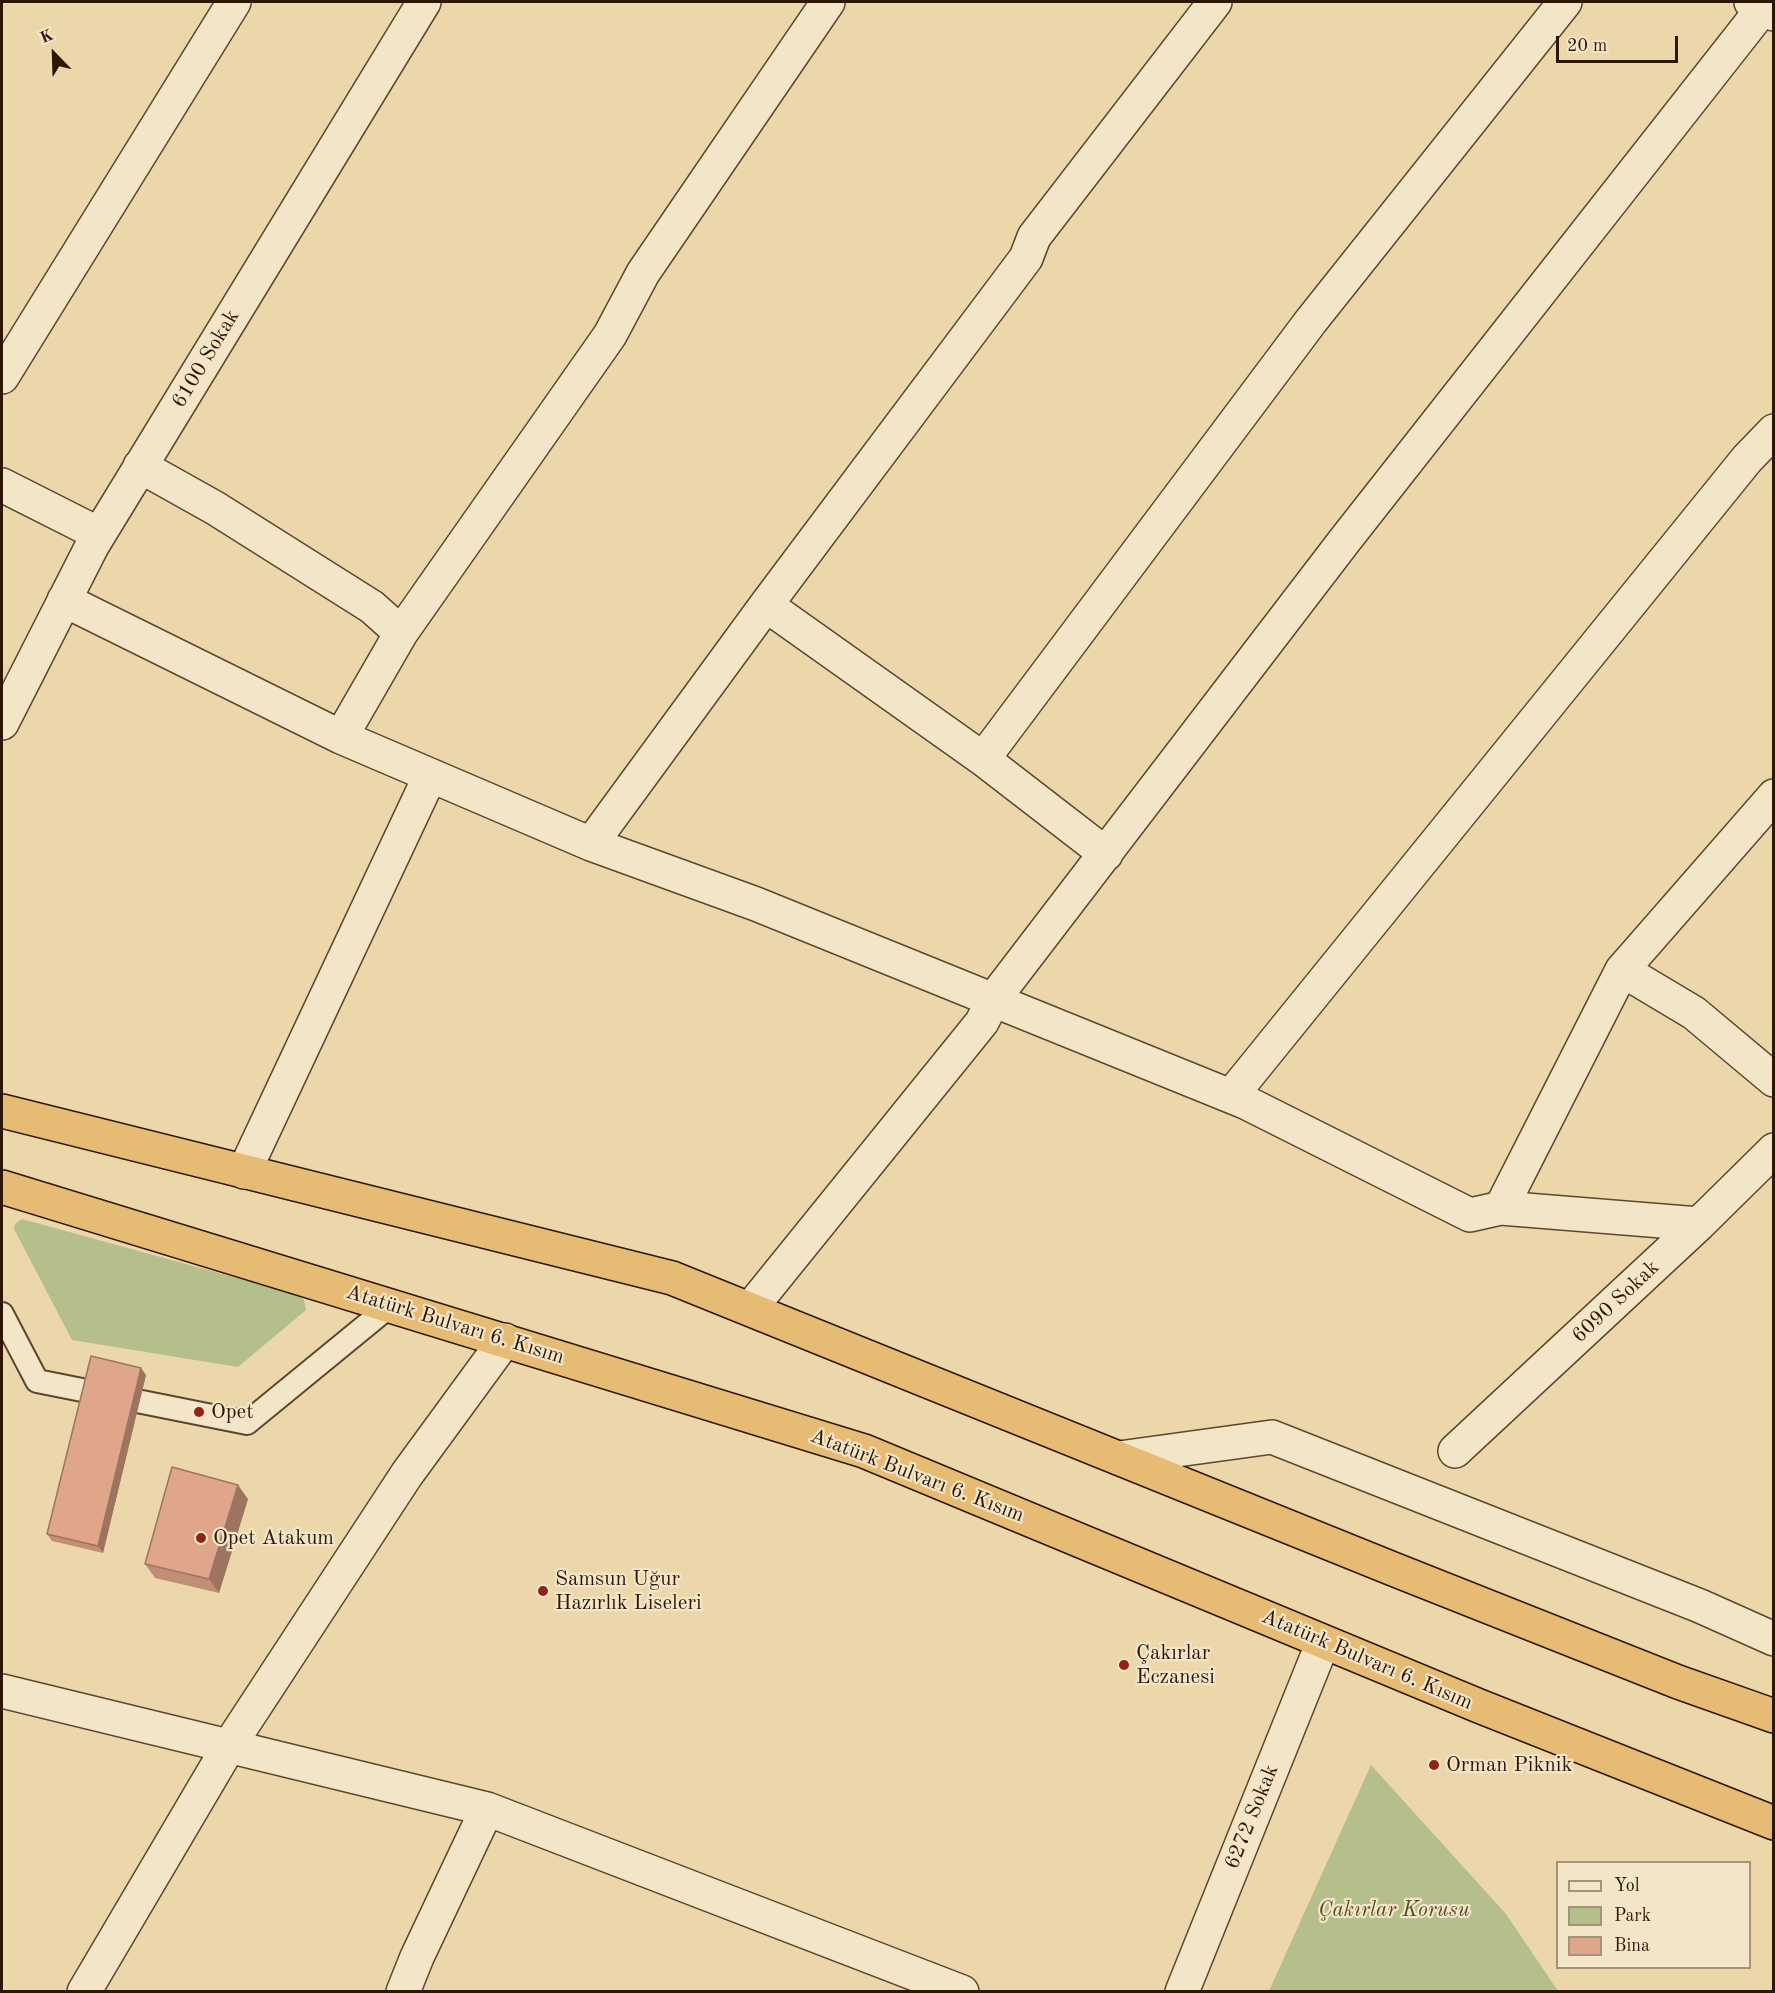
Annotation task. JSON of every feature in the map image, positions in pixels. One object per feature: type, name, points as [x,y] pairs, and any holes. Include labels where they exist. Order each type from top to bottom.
[{"type":"highway","points":[[2,1111],[672,1278],[1678,1682],[1773,1716]]},
{"type":"highway","name":"Atatürk Bulvarı 6. Kısım","points":[[2,1187],[864,1451],[1323,1642],[1773,1823]]},
{"type":"street","points":[[2,377],[234,2]]},
{"type":"street","name":"6100 Sokak","points":[[2,723],[99,534],[424,2]]},
{"type":"street","points":[[341,737],[401,633],[610,335],[643,273],[828,2]]},
{"type":"street","points":[[591,844],[766,605],[1026,258],[1034,237],[1215,2]]},
{"type":"street","points":[[983,759],[1311,321],[1565,2]]},
{"type":"street","points":[[750,1309],[982,1022],[993,1000],[1345,540],[1763,8]]},
{"type":"street","points":[[1231,1096],[1773,431]]},
{"type":"street","points":[[140,466],[215,508],[372,607],[401,633]]},
{"type":"street","points":[[2,485],[99,534]]},
{"type":"street","points":[[64,600],[341,737],[430,776],[591,844],[756,904],[1231,1096],[1470,1215],[1501,1208],[1700,1224]]},
{"type":"street","points":[[766,605],[983,759],[1106,854]]},
{"type":"street","points":[[244,1172],[430,776]]},
{"type":"street","points":[[1501,1208],[1622,970],[1773,796]]},
{"type":"street","points":[[1622,970],[1694,1013],[1773,1080]]},
{"type":"street","name":"6090 Sokak","points":[[1455,1452],[1700,1224],[1773,1150]]},
{"type":"street","points":[[84,1992],[229,1746],[407,1474],[505,1340]]},
{"type":"street","points":[[1119,1458],[1272,1437],[1700,1606],[1773,1640]]},
{"type":"street","name":"6272 Sokak","points":[[1182,1992],[1323,1642]]},
{"type":"street","points":[[2,1691],[487,1809],[962,1992]]},
{"type":"street","points":[[403,1992],[487,1809]]},
{"type":"lane","points":[[2,1314],[37,1381],[247,1423],[391,1305]]},
{"type":"green space","points":[[22,1219],[299,1295],[304,1300],[306,1310],[238,1367],[72,1340],[14,1229],[15,1224]]},
{"type":"green space","name":"Çakırlar Korusu","points":[[1371,1765],[1506,1914],[1558,1991],[1269,1991]]},
{"type":"building","points":[[91,1356],[141,1368],[98,1546],[47,1534]]},
{"type":"building","name":"Opet Atakum","points":[[172,1467],[238,1485],[209,1579],[145,1564]]},
{"type":"place","name":"Opet","points":[[199,1412]]},
{"type":"place","name":"Opet Atakum","points":[[201,1538]]},
{"type":"place","name":"Samsun Uğur Hazırlık Liseleri","points":[[543,1591]]},
{"type":"place","name":"Çakırlar Eczanesi","points":[[1124,1665]]},
{"type":"place","name":"Orman Piknik","points":[[1434,1765]]}]
